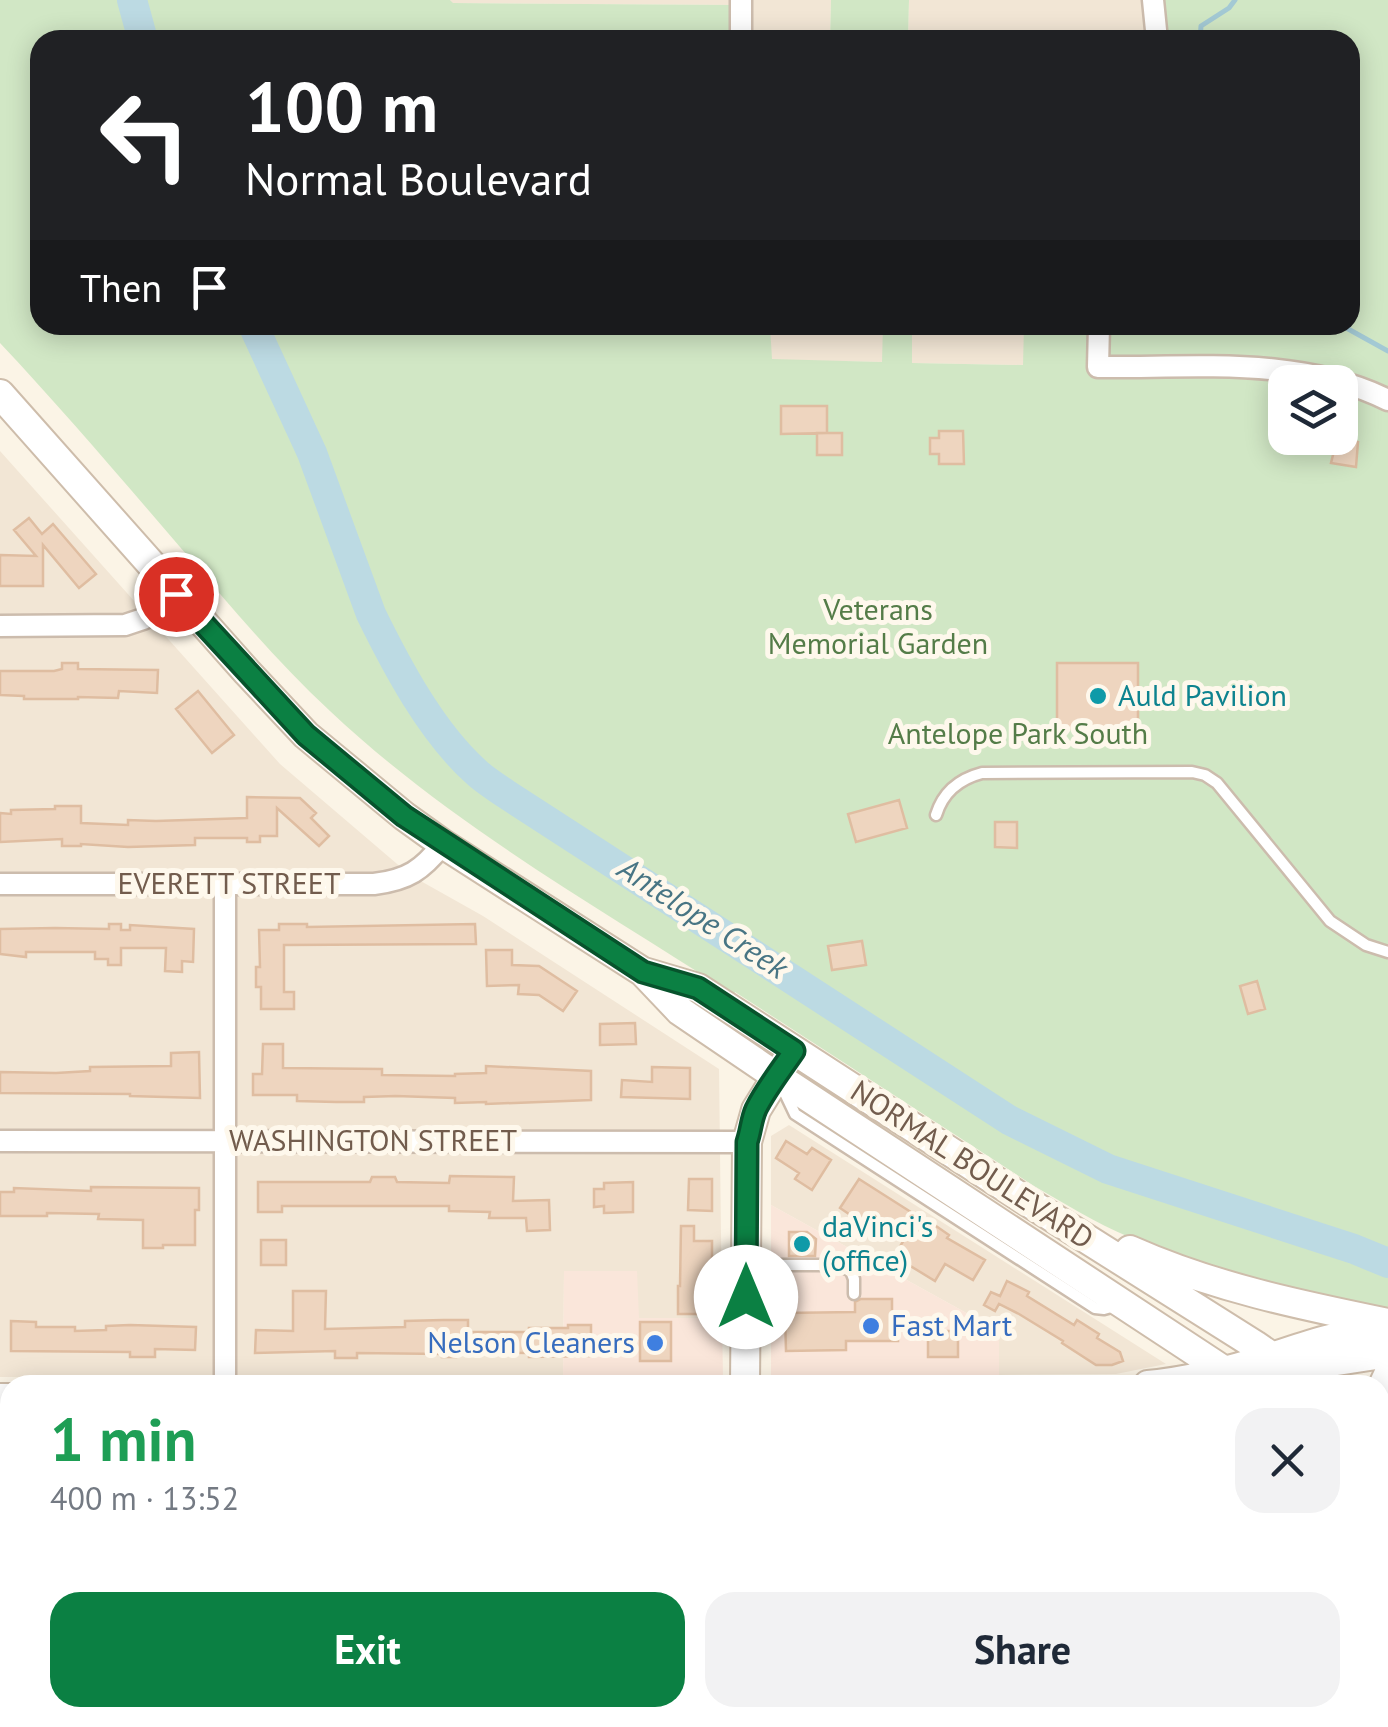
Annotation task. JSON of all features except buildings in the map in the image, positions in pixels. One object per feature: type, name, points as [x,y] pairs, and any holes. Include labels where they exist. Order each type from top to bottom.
[{"type":"main road","name":"NORMAL BOULEVARD","points":[[0,394],[306,735],[404,816],[643,972],[680,1011],[1231,1375]]},
{"type":"main road","name":"NORMAL BOULEVARD","points":[[643,972],[698,988],[1292,1372]]},
{"type":"main road","points":[[746,1375],[747,1142],[738,1131],[738,1113],[746,1087],[769,1071],[786,1046]]},
{"type":"main road","points":[[1025,1200],[1121,1246],[1205,1280],[1388,1323]]},
{"type":"main road","points":[[1292,1372],[1301,1346],[1357,1332],[1388,1331]]},
{"type":"main road","points":[[1264,1375],[1388,1353]]},
{"type":"street","points":[[741,0],[741,30]]},
{"type":"street","points":[[1153,0],[1156,30]]},
{"type":"street","points":[[1098,335],[1098,366],[1275,369],[1350,384],[1388,400]]},
{"type":"street","points":[[0,626],[124,625],[143,619],[176,594]]},
{"type":"street","name":"EVERETT STREET","points":[[0,884],[386,882],[410,875],[443,844]]},
{"type":"street","points":[[225,884],[225,1375]]},
{"type":"street","name":"WASHINGTON STREET","points":[[0,1141],[747,1142]]},
{"type":"lane","points":[[936,816],[940,803],[956,784],[982,774],[1204,774],[1217,782],[1330,922],[1366,945],[1388,952]]},
{"type":"lane","points":[[746,1265],[839,1265],[851,1270],[854,1294]]},
{"type":"shaded area","points":[[450,0],[831,0],[830,30],[741,30],[740,5]]},
{"type":"shaded area","points":[[909,0],[1153,0],[1156,30],[908,30]]},
{"type":"shaded area","points":[[770,335],[883,335],[883,362],[771,360]]},
{"type":"shaded area","points":[[912,335],[1024,335],[1024,365],[912,363]]},
{"type":"shaded area","points":[[0,451],[280,764],[410,875],[483,916],[719,1069],[722,1318],[638,1318],[564,1272],[563,1375],[0,1375]]},
{"type":"shaded area","points":[[789,1125],[1166,1364],[1116,1374],[999,1375],[999,1331],[771,1205],[771,1136]]},
{"type":"shaded area","points":[[771,1205],[999,1331],[999,1375],[771,1375]]},
{"type":"shaded area","points":[[564,1271],[637,1271],[639,1318],[722,1318],[723,1375],[563,1375]]},
{"type":"green space","name":"Antelope Park South","points":[[0,0],[450,0],[741,5],[741,30],[30,30],[30,335],[771,335],[772,359],[882,362],[883,335],[912,335],[912,363],[1023,365],[1024,335],[1360,335],[1360,30],[1156,30],[1153,0],[1388,0],[1388,1309],[1289,1289],[1160,1250],[1117,1232],[1034,1186],[474,827],[424,791],[330,711],[238,615],[0,343]]},
{"type":"green space","points":[[831,0],[909,0],[908,30],[830,30]]},
{"type":"waterway","name":"Antelope Creek","points":[[132,0],[140,30]]},
{"type":"waterway","points":[[1201,30],[1235,0]]},
{"type":"waterway","name":"Antelope Creek","points":[[258,335],[312,453],[381,634],[430,718],[482,777],[1009,1120],[1108,1169],[1388,1263]]},
{"type":"waterway","points":[[1359,335],[1388,351]]},
{"type":"place","name":"Auld Pavilion","points":[[1098,696]]},
{"type":"place","name":"daVinci's (office)","points":[[802,1244]]},
{"type":"place","name":"Fast Mart","points":[[871,1326]]},
{"type":"place","name":"Nelson Cleaners","points":[[655,1343]]},
{"type":"route","points":[[176,594],[306,735],[404,816],[643,972],[698,988],[794,1051],[760,1102],[747,1142],[746,1297]]},
{"type":"park label","name":"Veterans Memorial Garden","points":[[878,627]]}]
